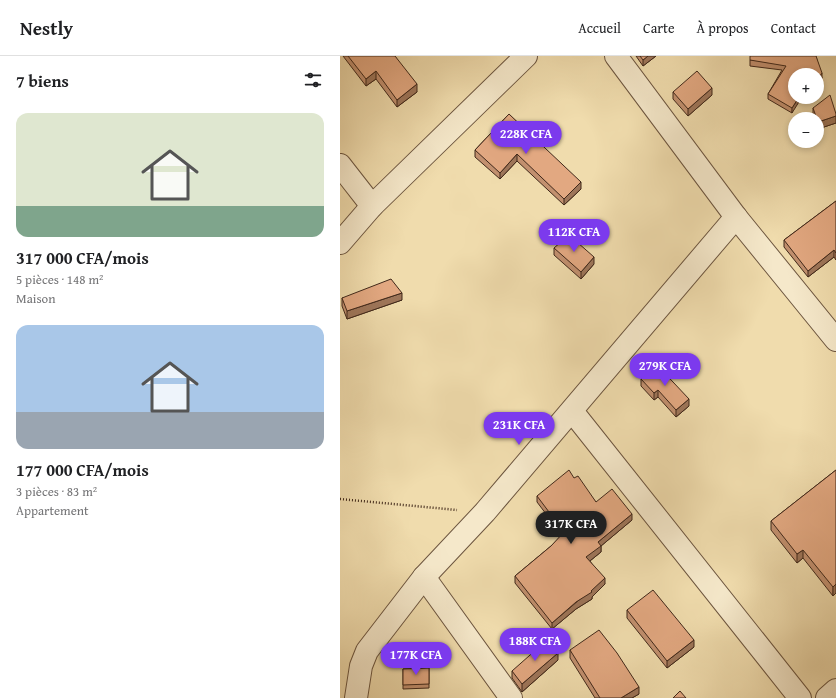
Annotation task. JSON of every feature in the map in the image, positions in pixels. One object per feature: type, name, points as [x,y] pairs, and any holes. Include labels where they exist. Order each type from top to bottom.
[{"type":"street","points":[[340,243],[372,206],[526,56]]},
{"type":"street","points":[[616,56],[736,217],[836,340]]},
{"type":"street","points":[[340,165],[372,206]]},
{"type":"street","points":[[356,698],[361,666],[367,651],[424,577],[486,512],[736,217]]},
{"type":"street","points":[[572,411],[800,698]]},
{"type":"street","points":[[424,577],[511,698]]},
{"type":"street","points":[[827,698],[836,690]]},
{"type":"path","points":[[340,499],[486,512]]},
{"type":"building","points":[[348,56],[395,56],[417,84],[397,100],[376,71],[366,79]]},
{"type":"building","points":[[640,56],[648,56],[643,60]]},
{"type":"building","points":[[750,56],[816,56],[820,68],[788,68],[788,104],[795,104],[792,108],[768,94],[786,66],[750,60]]},
{"type":"building","points":[[697,71],[712,88],[688,109],[673,92]]},
{"type":"building","points":[[830,95],[836,116],[824,120],[824,112],[814,112],[813,108],[818,104],[824,104],[824,100]]},
{"type":"building","points":[[509,114],[581,182],[564,199],[517,154],[500,173],[475,150]]},
{"type":"building","points":[[836,201],[836,253],[834,250],[808,271],[784,240]]},
{"type":"building","points":[[569,235],[594,257],[581,272],[554,248]]},
{"type":"building","points":[[391,279],[402,293],[347,311],[342,298]]},
{"type":"building","points":[[657,365],[689,399],[676,410],[658,390],[654,393],[641,379]]},
{"type":"building","points":[[569,470],[574,478],[578,476],[596,502],[612,489],[632,514],[598,542],[601,546],[586,557],[605,578],[591,591],[592,592],[576,602],[552,623],[515,576],[551,546],[564,532],[537,496]]},
{"type":"building","points":[[836,470],[836,584],[833,587],[803,550],[797,554],[771,521]]},
{"type":"building","points":[[653,590],[694,640],[667,661],[627,610]]},
{"type":"building","points":[[599,630],[617,653],[639,687],[621,698],[600,698],[570,650]]},
{"type":"building","points":[[547,640],[558,653],[522,684],[512,671]]},
{"type":"building","points":[[429,668],[429,684],[403,685],[403,669]]},
{"type":"building","points":[[680,691],[686,698],[673,698]]}]
